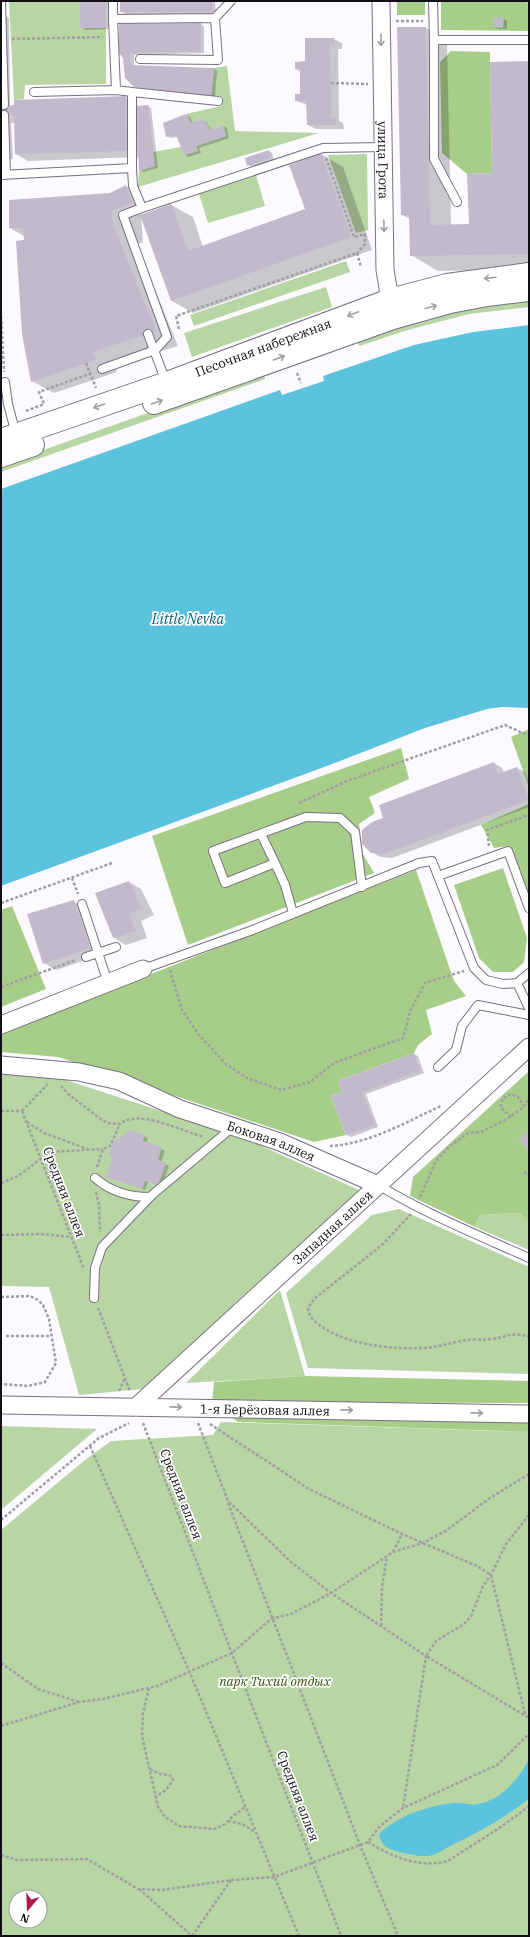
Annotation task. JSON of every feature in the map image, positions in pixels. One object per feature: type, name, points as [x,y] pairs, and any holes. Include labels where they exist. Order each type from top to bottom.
[{"type":"main road","name":"Песочная набережная","points":[[1,456],[186,392],[447,285],[529,274]]},
{"type":"main road","name":"Песочная набережная","points":[[9,430],[167,383],[391,309],[529,290]]},
{"type":"street","name":"улица Грота","points":[[381,1],[385,270],[391,309]]},
{"type":"street","points":[[1,1025],[143,969]]},
{"type":"street","name":"Западная аллея","points":[[139,1412],[378,1185],[529,1047]]},
{"type":"street","name":"Боковая аллея","points":[[1,1065],[57,1074],[79,1072],[119,1081],[180,1109],[280,1142],[378,1185]]},
{"type":"street","name":"1-я Берёзовая аллея","points":[[1,1405],[139,1412],[529,1414]]},
{"type":"lane","points":[[2,1],[4,106]]},
{"type":"lane","points":[[113,1],[116,90]]},
{"type":"lane","points":[[113,19],[215,18],[231,1]]},
{"type":"lane","points":[[433,1],[434,159],[457,202]]},
{"type":"lane","points":[[140,59],[218,60],[215,18]]},
{"type":"lane","points":[[434,40],[529,40]]},
{"type":"lane","points":[[34,92],[116,90],[218,101]]},
{"type":"lane","points":[[132,92],[133,186],[142,208]]},
{"type":"lane","points":[[4,115],[4,175],[132,168]]},
{"type":"lane","points":[[102,369],[155,350],[167,337],[123,215],[323,148],[383,147]]},
{"type":"lane","points":[[148,334],[167,383]]},
{"type":"lane","points":[[5,382],[9,430]]},
{"type":"lane","points":[[275,863],[225,883],[213,851],[306,817],[340,818],[355,832],[362,887]]},
{"type":"lane","points":[[261,834],[285,885],[293,913]]},
{"type":"lane","points":[[438,876],[508,851],[529,908]]},
{"type":"lane","points":[[143,969],[250,931],[419,863],[432,861],[474,968],[486,980],[503,984],[517,983],[529,973]]},
{"type":"lane","points":[[82,904],[108,983]]},
{"type":"lane","points":[[86,957],[116,947]]},
{"type":"lane","points":[[517,983],[529,1008]]},
{"type":"lane","points":[[438,1067],[456,1050],[462,1026],[478,1005],[529,1015]]},
{"type":"lane","points":[[94,1298],[94,1268],[102,1247],[150,1197],[235,1126]]},
{"type":"lane","points":[[95,1178],[113,1191],[140,1197],[150,1197]]},
{"type":"lane","name":"Боковая аллея","points":[[378,1185],[416,1206],[529,1258]]},
{"type":"path","points":[[394,21],[433,21]]},
{"type":"path","points":[[2,39],[114,37]]},
{"type":"path","points":[[331,83],[370,84]]},
{"type":"path","points":[[179,329],[176,316],[357,253],[365,244],[364,234],[354,237],[323,148]]},
{"type":"path","points":[[357,253],[361,267]]},
{"type":"path","points":[[1,316],[5,382]]},
{"type":"path","points":[[86,363],[98,394]]},
{"type":"path","points":[[9,430],[44,404],[39,392],[102,369]]},
{"type":"path","points":[[296,373],[301,383]]},
{"type":"path","points":[[299,803],[347,781],[505,725],[529,736]]},
{"type":"path","points":[[490,857],[487,830],[529,815]]},
{"type":"path","points":[[1,903],[112,863]]},
{"type":"path","points":[[72,878],[82,904]]},
{"type":"path","points":[[1,987],[86,957]]},
{"type":"path","points":[[167,960],[182,1010],[199,1035],[226,1064],[236,1071],[248,1078],[281,1090],[310,1082],[334,1063],[403,1038],[411,1009],[425,983],[474,968]]},
{"type":"path","points":[[1,1111],[22,1111],[57,1074],[68,1094],[92,1114],[108,1123],[120,1124],[125,1120],[137,1117],[203,1137],[219,1139]]},
{"type":"path","points":[[510,1117],[500,1106],[503,1098],[511,1094],[518,1097],[524,1106]]},
{"type":"path","points":[[529,1100],[510,1117],[481,1132],[468,1134],[449,1147],[436,1161],[410,1217],[382,1245],[314,1299],[308,1308],[309,1316],[319,1325],[336,1336],[358,1342],[407,1348],[434,1347],[467,1340],[491,1340],[517,1333],[529,1337]]},
{"type":"path","points":[[326,1146],[361,1141],[396,1127],[442,1105]]},
{"type":"path","name":"Средняя аллея","points":[[22,1111],[84,1271]]},
{"type":"path","points":[[26,1122],[44,1133],[90,1150]]},
{"type":"path","points":[[1,1183],[18,1176],[50,1152],[103,1149]]},
{"type":"path","points":[[524,1172],[529,1176]]},
{"type":"path","points":[[1,1235],[40,1234],[71,1237]]},
{"type":"path","points":[[1,1297],[30,1296],[38,1300],[43,1305],[49,1319],[50,1336],[56,1363],[45,1382],[28,1386],[1,1384]]},
{"type":"path","name":"Средняя аллея","points":[[94,1298],[341,1936]]},
{"type":"path","points":[[6,1336],[50,1336]]},
{"type":"path","points":[[1,1520],[99,1438],[139,1412]]},
{"type":"path","points":[[203,1419],[197,1420],[271,1619],[360,1845],[398,1936]]},
{"type":"path","points":[[209,1424],[309,1489],[402,1534],[477,1566],[491,1575],[525,1714]]},
{"type":"path","points":[[90,1446],[190,1673],[299,1936]]},
{"type":"path","points":[[1,1726],[79,1702],[103,1699],[150,1688],[190,1673],[232,1653],[271,1619],[291,1614],[331,1593],[393,1552],[423,1543],[447,1530],[490,1498],[529,1474]]},
{"type":"path","points":[[228,1502],[291,1562],[331,1593],[426,1656],[525,1714],[529,1718]]},
{"type":"path","points":[[403,1808],[426,1656],[436,1641],[464,1624],[472,1616],[483,1586],[491,1575],[506,1544],[529,1515]]},
{"type":"path","points":[[393,1552],[402,1534]]},
{"type":"path","points":[[381,1626],[382,1587],[388,1556]]},
{"type":"path","points":[[1,1664],[38,1689],[79,1702]]},
{"type":"path","points":[[150,1688],[143,1714],[142,1736],[155,1797],[158,1807],[165,1817],[179,1826],[215,1829],[245,1808]]},
{"type":"path","points":[[138,1889],[162,1890],[231,1880],[274,1877],[368,1842],[379,1827],[403,1808],[497,1765],[529,1734]]},
{"type":"path","points":[[149,1769],[160,1774],[169,1775],[173,1780],[166,1790],[155,1797]]},
{"type":"path","points":[[368,1842],[378,1849],[404,1859],[423,1863],[447,1860],[499,1829],[529,1806]]},
{"type":"path","points":[[228,1820],[242,1824],[255,1832]]},
{"type":"path","points":[[1,1854],[17,1860],[87,1859],[138,1889],[192,1936],[231,1880]]},
{"type":"green space","points":[[9,1],[80,1],[80,28],[106,28],[106,84],[25,85],[24,99],[14,100]]},
{"type":"green space","points":[[397,1],[425,1],[425,15],[397,15]]},
{"type":"green space","points":[[441,1],[523,1],[529,3],[529,31],[441,30]]},
{"type":"green space","points":[[451,51],[490,52],[492,173],[467,174],[442,153],[440,62]]},
{"type":"green space","points":[[227,66],[235,131],[319,133],[138,187],[139,171],[154,166],[153,152],[181,147],[184,155],[198,151],[196,146],[226,136],[223,125],[211,130],[202,119],[191,123],[186,114],[221,106],[222,97],[211,95],[214,68]]},
{"type":"green space","points":[[367,154],[368,230],[356,233],[328,155]]},
{"type":"green space","points":[[256,175],[265,206],[208,223],[199,194]]},
{"type":"green space","points":[[346,261],[350,272],[194,326],[190,315]]},
{"type":"green space","points":[[326,287],[332,307],[192,357],[184,333]]},
{"type":"green space","points":[[529,294],[529,307],[469,314],[408,330],[359,346],[356,337],[416,316]]},
{"type":"green space","points":[[263,372],[265,379],[1,472],[1,465]]},
{"type":"green space","points":[[529,729],[529,787],[511,737]]},
{"type":"green space","points":[[401,748],[409,779],[369,797],[375,813],[359,824],[363,854],[374,873],[188,945],[152,836]]},
{"type":"green space","points":[[529,804],[529,896],[508,846],[494,848],[481,825]]},
{"type":"green space","points":[[503,868],[527,938],[524,962],[513,972],[493,972],[479,958],[454,885]]},
{"type":"green space","points":[[416,870],[454,981],[466,996],[426,1010],[432,1034],[418,1045],[414,1053],[338,1081],[342,1092],[331,1096],[346,1135],[314,1142],[58,1057],[1,1052],[1,1033]]},
{"type":"green space","points":[[12,906],[46,989],[1,1007],[1,910]]},
{"type":"green space","points":[[1,1069],[37,1073],[69,1081],[244,1138],[359,1190],[142,1389],[79,1395],[49,1287],[1,1286]]},
{"type":"green space","points":[[529,1071],[529,1222],[519,1213],[480,1215],[475,1227],[410,1196],[413,1177]]},
{"type":"green space","points":[[399,1209],[529,1267],[529,1374],[308,1368],[286,1293],[372,1215]]},
{"type":"green space","points":[[519,1213],[529,1222],[529,1250],[475,1227],[480,1215]]},
{"type":"green space","points":[[280,1290],[305,1376],[186,1383]]},
{"type":"green space","points":[[305,1376],[529,1381],[529,1403],[212,1402],[214,1382]]},
{"type":"green space","points":[[226,1413],[529,1420],[529,1432],[238,1422]]},
{"type":"green space","name":"парк Тихий отдых","points":[[221,1422],[529,1432],[529,1936],[1,1936],[1,1530],[85,1460],[111,1441],[213,1435]]},
{"type":"green space","points":[[1,1426],[97,1429],[1,1510]]},
{"type":"water","name":"Little Nevka","points":[[529,325],[529,708],[502,707],[487,709],[425,728],[327,766],[1,886],[1,489],[280,390],[282,395],[324,381],[323,376],[414,345],[473,332]]},
{"type":"water","points":[[529,1759],[529,1799],[511,1812],[438,1853],[425,1856],[399,1852],[389,1848],[380,1839],[379,1835],[383,1830],[398,1820],[417,1811],[453,1803],[472,1805],[478,1804],[494,1798],[515,1781]]},
{"type":"building","points":[[80,1],[106,1],[106,28],[80,28]]},
{"type":"building","points":[[120,1],[212,1],[212,12],[120,12]]},
{"type":"building","points":[[494,17],[504,18],[503,28],[493,27]]},
{"type":"building","points":[[201,23],[201,51],[130,53],[130,65],[214,68],[211,96],[134,87],[125,78],[123,58],[119,53],[119,24]]},
{"type":"building","points":[[397,27],[426,27],[430,225],[469,224],[467,174],[492,173],[490,62],[529,61],[529,254],[410,256],[409,215],[401,215]]},
{"type":"building","points":[[305,38],[334,38],[334,45],[330,45],[331,118],[336,117],[336,125],[307,125],[306,101],[295,101],[295,94],[300,94],[300,69],[295,69],[295,62],[305,61]]},
{"type":"building","points":[[126,96],[127,151],[15,154],[14,115],[1,115],[1,106],[14,105],[14,100]]},
{"type":"building","points":[[148,105],[155,166],[139,171],[136,106]]},
{"type":"building","points":[[186,114],[191,123],[202,119],[211,130],[223,125],[226,136],[196,146],[198,151],[184,155],[176,135],[166,137],[163,123]]},
{"type":"building","points":[[269,150],[271,158],[247,166],[245,158]]},
{"type":"building","points":[[321,153],[351,237],[171,301],[140,215],[171,204],[188,251],[305,209],[289,165]]},
{"type":"building","points":[[126,185],[132,203],[111,211],[113,225],[156,331],[93,352],[96,360],[31,382],[22,334],[16,241],[24,240],[23,228],[9,228],[9,200],[110,193]]},
{"type":"building","points":[[494,762],[498,774],[517,767],[529,800],[384,854],[371,853],[362,844],[362,830],[372,822],[383,818],[379,805]]},
{"type":"building","points":[[129,881],[142,908],[129,914],[136,931],[113,938],[95,893]]},
{"type":"building","points":[[74,900],[90,948],[43,964],[27,914]]},
{"type":"building","points":[[414,1053],[420,1071],[362,1092],[375,1125],[346,1135],[331,1096],[342,1092],[338,1081]]},
{"type":"building","points":[[131,1130],[144,1135],[143,1141],[162,1147],[158,1160],[166,1163],[158,1185],[145,1181],[142,1189],[106,1177],[112,1159],[109,1153],[113,1142]]},
{"type":"building","points":[[529,1130],[529,1152],[519,1140]]}]
